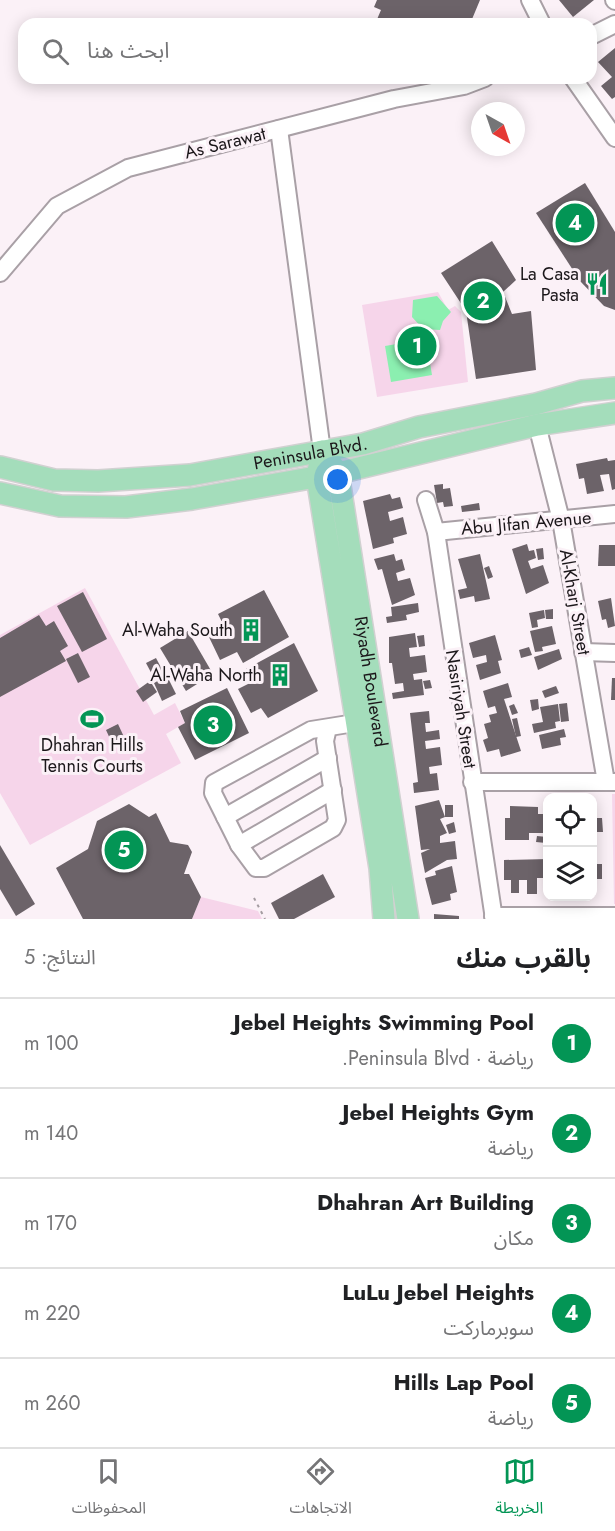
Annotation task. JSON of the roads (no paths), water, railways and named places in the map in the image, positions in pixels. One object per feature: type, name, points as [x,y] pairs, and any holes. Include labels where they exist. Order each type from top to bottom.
[{"type":"main road","name":"Peninsula Blvd.","points":[[0,467],[54,480],[98,481],[190,475],[322,451],[536,404],[582,391],[615,388]]},
{"type":"main road","name":"Peninsula Blvd.","points":[[0,493],[60,506],[126,507],[192,499],[338,473],[537,425],[615,413]]},
{"type":"main road","name":"Riyadh Boulevard","points":[[322,451],[338,473],[366,721],[384,919]]},
{"type":"main road","name":"Riyadh Boulevard","points":[[322,451],[317,477],[408,919]]},
{"type":"street","points":[[530,0],[539,18]]},
{"type":"street","points":[[597,33],[615,24]]},
{"type":"street","name":"As Sarawat","points":[[0,273],[57,206],[128,168],[394,99],[469,84]]},
{"type":"street","points":[[577,84],[615,138]]},
{"type":"street","name":"Riyadh Boulevard","points":[[279,129],[322,451]]},
{"type":"street","name":"Al-Kharj Street","points":[[537,425],[561,520],[583,652],[610,782]]},
{"type":"street","name":"Nasiriyah Street","points":[[426,500],[436,532],[493,917]]},
{"type":"street","name":"Abu Jifan Avenue","points":[[436,532],[615,514]]},
{"type":"street","points":[[583,652],[615,653]]},
{"type":"street","points":[[328,728],[325,741],[337,820],[333,828],[318,839],[264,868],[256,868],[239,845],[213,793],[214,783],[311,730],[366,721]]},
{"type":"street","points":[[225,817],[328,758]]},
{"type":"street","points":[[472,782],[610,782]]},
{"type":"street","points":[[239,845],[333,790]]},
{"type":"street","points":[[493,917],[615,916]]},
{"type":"place","name":"LuLu Jebel Heights","points":[[575,223]]},
{"type":"place","name":"La Casa Pasta","points":[[597,284]]},
{"type":"place","name":"Jebel Heights Gym","points":[[483,301]]},
{"type":"place","name":"Jebel Heights Swimming Pool","points":[[417,346]]},
{"type":"place","name":"Al-Waha South","points":[[251,630]]},
{"type":"place","name":"Al-Waha North","points":[[280,675]]},
{"type":"place","name":"Dhahran Hills Tennis Courts","points":[[92,719]]},
{"type":"place","name":"Dhahran Art Building","points":[[213,725]]},
{"type":"place","name":"Hills Lap Pool","points":[[124,850]]}]
